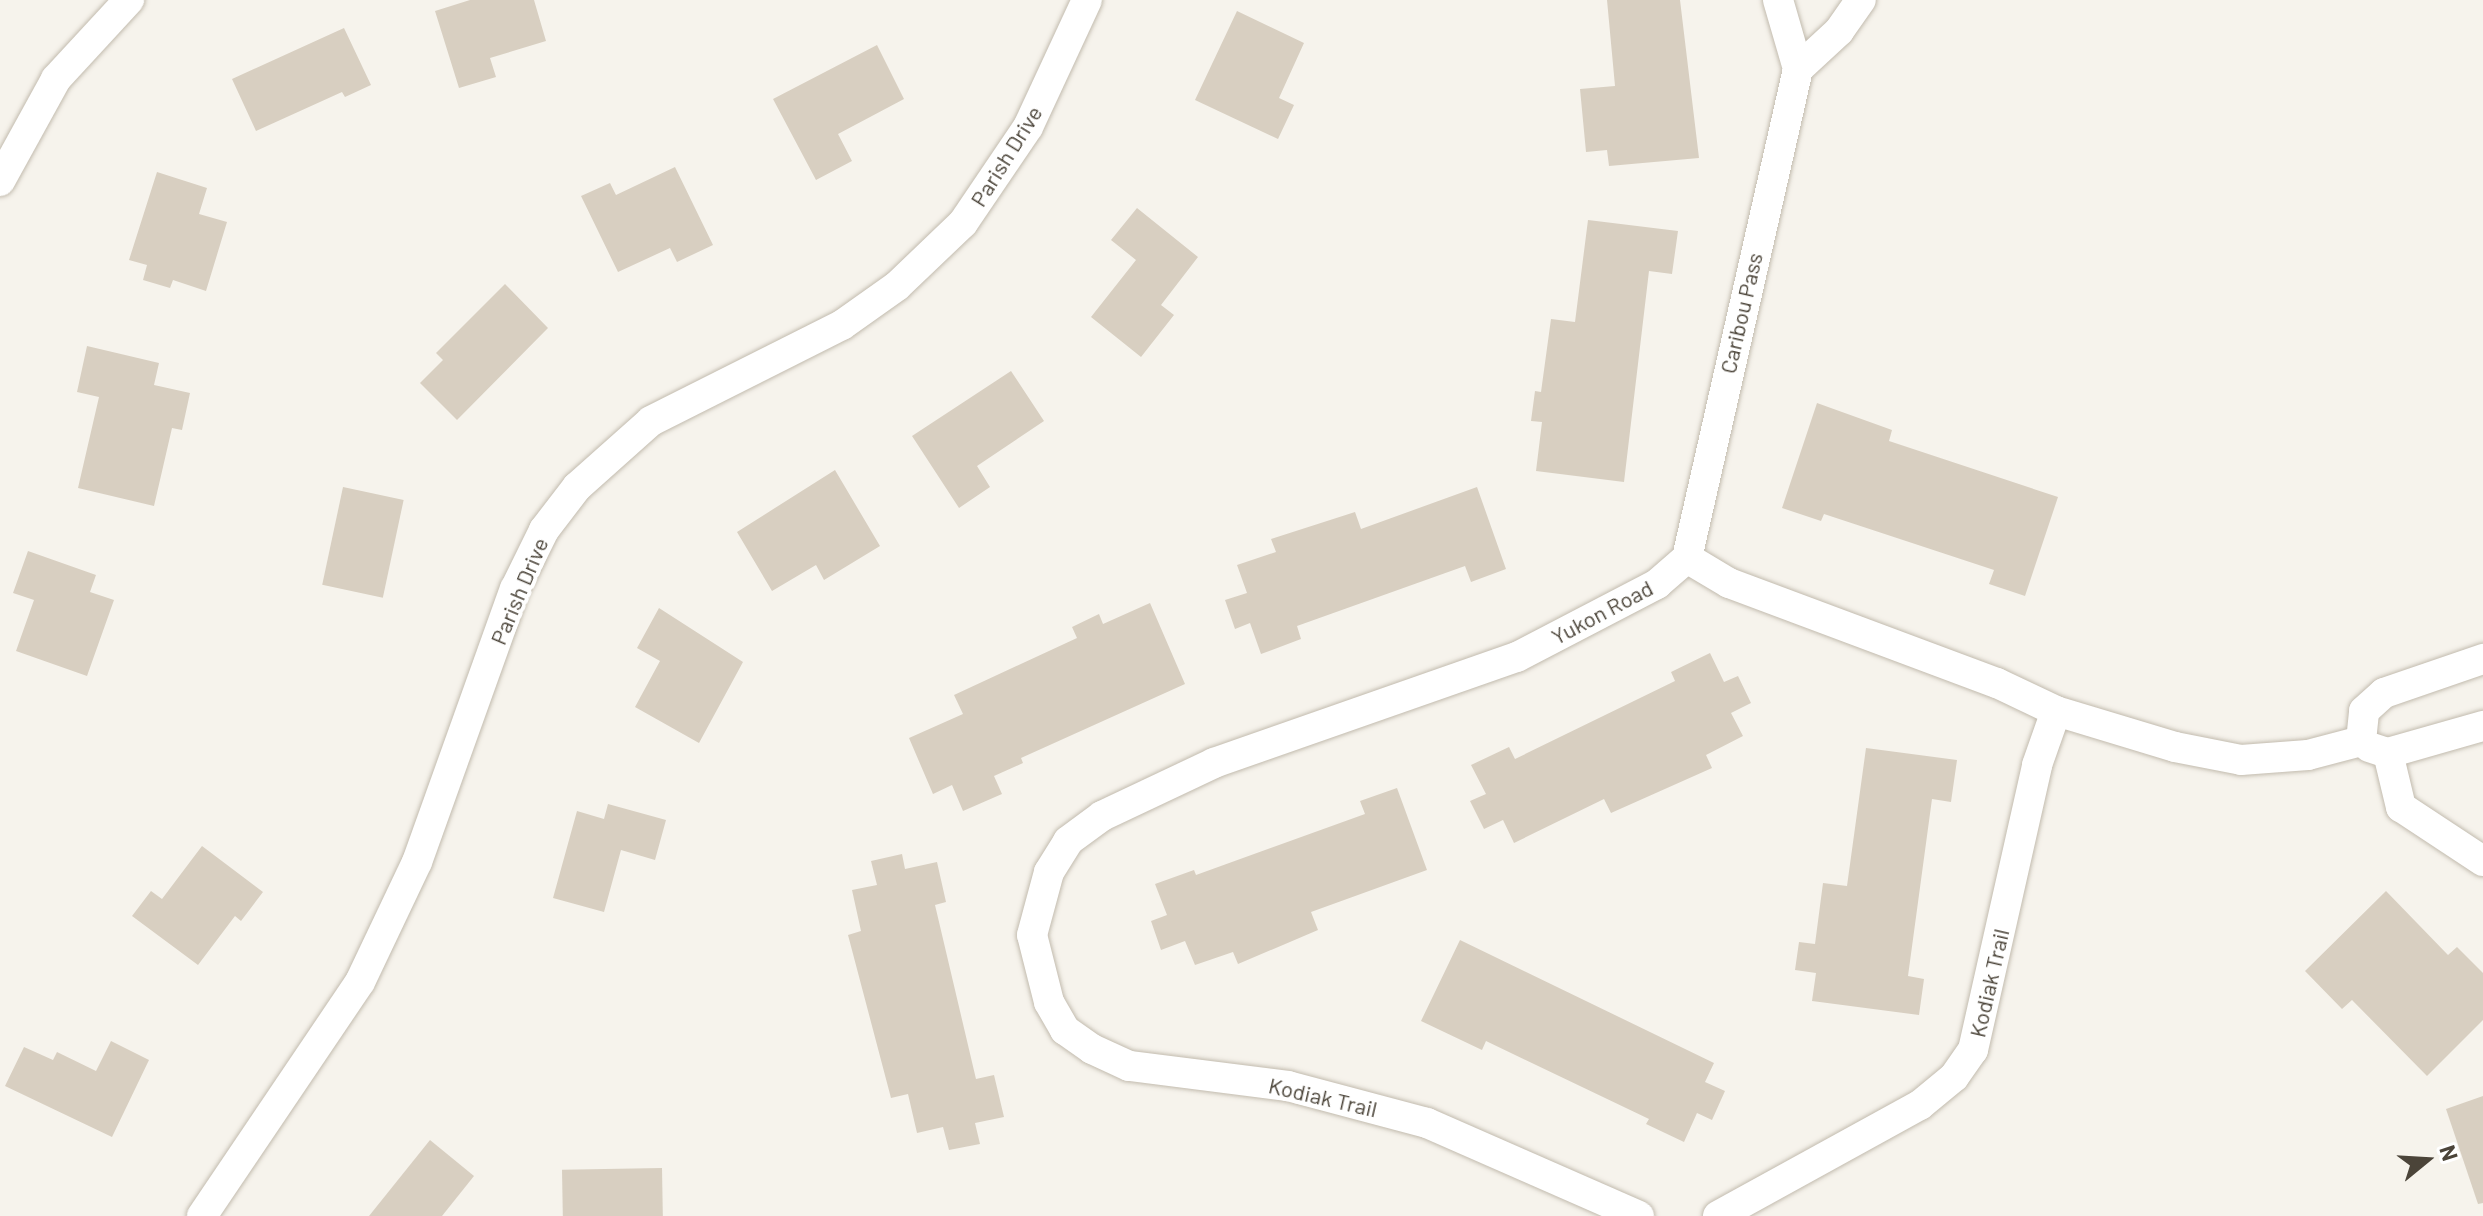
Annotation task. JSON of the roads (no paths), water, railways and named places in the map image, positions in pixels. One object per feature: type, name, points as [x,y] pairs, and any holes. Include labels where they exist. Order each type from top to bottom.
[{"type":"street","points":[[1,174],[56,79],[129,0]]},
{"type":"street","name":"Parish Drive","points":[[202,1216],[360,982],[417,862],[515,589],[544,530],[577,487],[651,421],[842,325],[897,286],[963,223],[1028,127],[1087,0]]},
{"type":"street","name":"Caribou Pass","points":[[1687,558],[1798,69],[1778,0]]},
{"type":"street","points":[[1798,69],[1839,31],[1861,0]]},
{"type":"street","points":[[1687,558],[1729,583],[1983,678],[2056,711],[2175,747],[2241,760],[2374,747],[2483,726]]},
{"type":"street","name":"Yukon Road","points":[[1038,968],[1032,935],[1049,872],[1068,841],[1102,816],[1251,749],[1517,657],[1657,584],[1687,558]]},
{"type":"street","points":[[2483,659],[2384,693],[2364,711],[2374,747],[2401,807],[2483,861]]},
{"type":"street","name":"Kodiak Trail","points":[[1718,1216],[1920,1105],[1954,1077],[1973,1050],[2037,765],[2056,711]]},
{"type":"street","name":"Kodiak Trail","points":[[1038,968],[1065,1030],[1129,1066],[1288,1086],[1412,1118],[1639,1216]]}]
